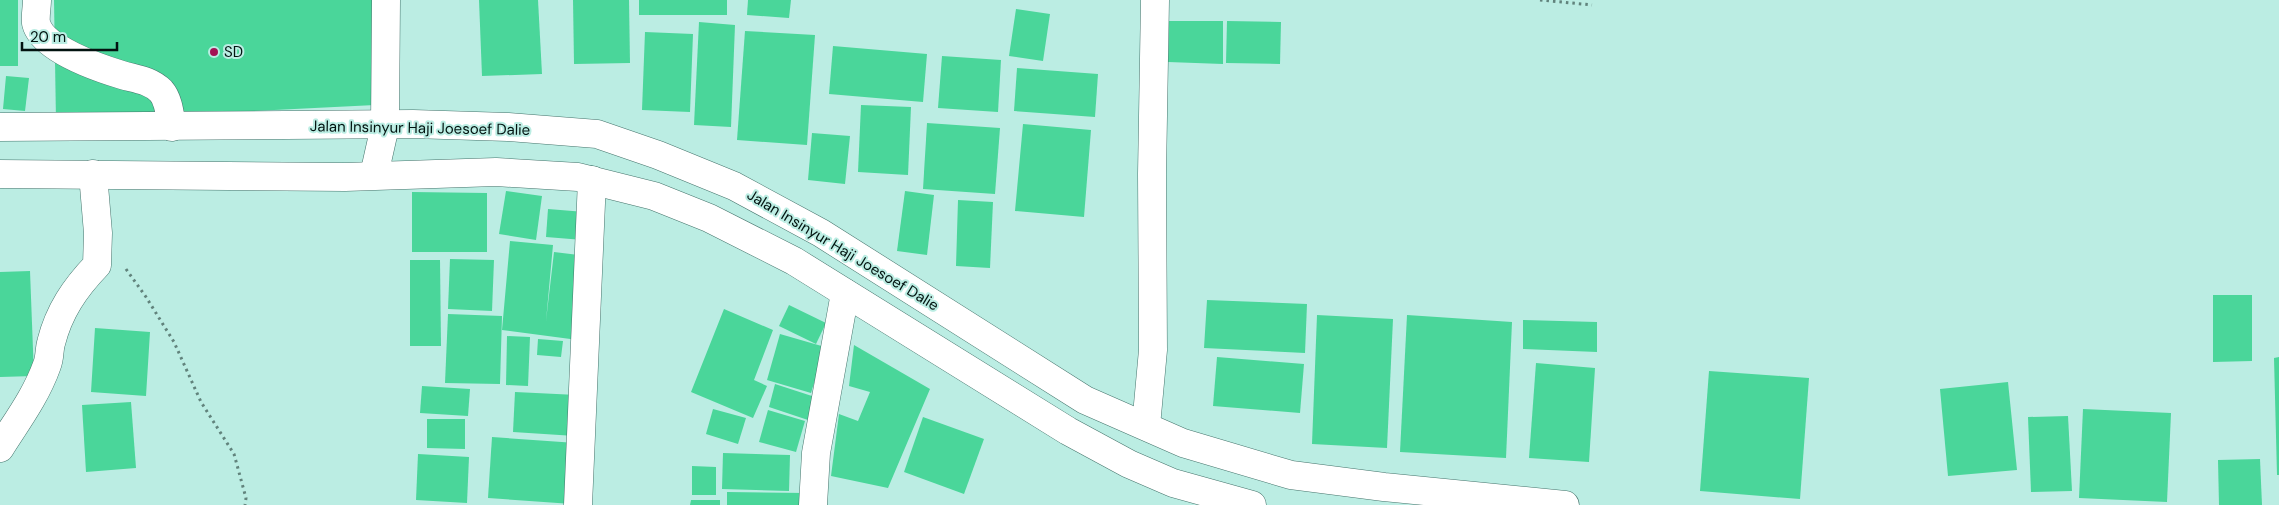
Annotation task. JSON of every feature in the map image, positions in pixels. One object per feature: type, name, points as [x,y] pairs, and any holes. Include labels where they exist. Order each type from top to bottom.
[{"type":"main road","points":[[37,0],[36,23],[48,42],[82,61],[147,81],[161,91],[168,106],[172,127]]},
{"type":"main road","points":[[374,175],[385,126],[386,0]]},
{"type":"main road","points":[[1146,426],[1153,350],[1152,174],[1155,0]]},
{"type":"main road","name":"Jalan Insinyur Haji Joesoef Dalie","points":[[0,127],[508,127],[597,134],[658,155],[734,186],[820,233],[1085,400],[1183,443],[1291,475],[1384,487],[1565,505]]},
{"type":"main road","points":[[0,174],[374,175],[496,172],[592,180],[654,196],[709,218],[794,261],[1068,431],[1128,464],[1173,483],[1238,503]]},
{"type":"main road","points":[[0,448],[22,417],[48,363],[56,324],[65,306],[76,286],[97,265],[98,233],[93,174]]},
{"type":"main road","points":[[578,505],[592,180]]},
{"type":"main road","points":[[813,505],[816,453],[845,293]]},
{"type":"path","points":[[1540,0],[1592,5]]},
{"type":"path","points":[[97,265],[125,267],[174,342],[201,402],[234,454],[246,498],[245,505]]},
{"type":"building","points":[[0,0],[18,0],[18,66],[0,66]]},
{"type":"building","name":"SD","points":[[54,0],[372,0],[375,105],[56,121]]},
{"type":"building","points":[[479,0],[538,0],[542,74],[482,76]]},
{"type":"building","points":[[573,0],[629,0],[630,63],[574,64]]},
{"type":"building","points":[[639,0],[727,0],[727,15],[639,15]]},
{"type":"building","points":[[748,0],[791,0],[789,18],[747,15]]},
{"type":"building","points":[[1016,9],[1050,14],[1043,61],[1009,56]]},
{"type":"building","points":[[1169,21],[1223,21],[1223,64],[1168,62]]},
{"type":"building","points":[[1227,21],[1281,22],[1280,64],[1226,63]]},
{"type":"building","points":[[699,22],[735,25],[731,127],[694,125]]},
{"type":"building","points":[[745,31],[815,35],[807,145],[737,140]]},
{"type":"building","points":[[645,32],[693,34],[690,112],[642,110]]},
{"type":"building","points":[[833,46],[927,54],[923,102],[829,94]]},
{"type":"building","points":[[942,56],[1001,60],[998,112],[938,108]]},
{"type":"building","points":[[1017,68],[1098,74],[1095,117],[1014,111]]},
{"type":"building","points":[[6,76],[29,78],[25,111],[3,109]]},
{"type":"building","points":[[861,105],[911,107],[908,175],[858,172]]},
{"type":"building","points":[[927,123],[1000,128],[995,194],[923,189]]},
{"type":"building","points":[[1023,124],[1091,130],[1084,217],[1015,211]]},
{"type":"building","points":[[812,133],[850,136],[845,184],[808,180]]},
{"type":"building","points":[[506,191],[542,196],[536,240],[499,234]]},
{"type":"building","points":[[905,191],[934,195],[927,255],[897,251]]},
{"type":"building","points":[[412,192],[487,193],[487,252],[412,252]]},
{"type":"building","points":[[958,200],[993,202],[990,268],[956,266]]},
{"type":"building","points":[[548,209],[585,212],[583,240],[546,237]]},
{"type":"building","points":[[510,241],[553,245],[546,321],[554,252],[587,256],[578,340],[502,330]]},
{"type":"building","points":[[450,259],[494,260],[492,311],[448,309]]},
{"type":"building","points":[[410,260],[440,260],[441,346],[410,346]]},
{"type":"building","points":[[30,271],[34,376],[0,377],[0,272]]},
{"type":"building","points":[[2213,295],[2252,295],[2252,361],[2213,362]]},
{"type":"building","points":[[1207,300],[1307,304],[1305,353],[1204,348]]},
{"type":"building","points":[[789,305],[826,323],[816,344],[779,326]]},
{"type":"building","points":[[724,309],[773,330],[754,380],[767,386],[753,418],[691,392]]},
{"type":"building","points":[[448,314],[502,316],[500,384],[445,383]]},
{"type":"building","points":[[1317,315],[1393,319],[1387,448],[1312,444]]},
{"type":"building","points":[[1407,315],[1512,322],[1506,458],[1400,452]]},
{"type":"building","points":[[1523,320],[1597,322],[1597,352],[1523,349]]},
{"type":"building","points":[[95,328],[150,332],[146,396],[91,392]]},
{"type":"building","points":[[780,334],[825,347],[811,393],[767,380]]},
{"type":"building","points":[[507,336],[530,337],[528,386],[506,385]]},
{"type":"building","points":[[538,339],[563,341],[561,357],[537,355]]},
{"type":"building","points":[[854,345],[930,389],[888,488],[831,476],[839,414],[858,421],[870,392],[849,386]]},
{"type":"building","points":[[1217,357],[1304,364],[1300,413],[1213,406]]},
{"type":"building","points":[[2279,357],[2279,475],[2277,475],[2274,358]]},
{"type":"building","points":[[1536,363],[1595,368],[1589,462],[1529,458]]},
{"type":"building","points":[[1709,371],[1809,378],[1800,499],[1700,491]]},
{"type":"building","points":[[2008,382],[2017,470],[1948,476],[1940,389]]},
{"type":"building","points":[[775,384],[815,397],[808,420],[769,407]]},
{"type":"building","points":[[422,386],[470,389],[468,416],[420,413]]},
{"type":"building","points":[[515,392],[577,395],[575,436],[513,432]]},
{"type":"building","points":[[131,402],[136,468],[86,472],[82,405]]},
{"type":"building","points":[[713,409],[746,418],[738,444],[706,434]]},
{"type":"building","points":[[2083,409],[2171,413],[2167,502],[2079,498]]},
{"type":"building","points":[[768,410],[805,421],[796,452],[759,442]]},
{"type":"building","points":[[2068,416],[2072,491],[2031,492],[2028,417]]},
{"type":"building","points":[[923,417],[984,439],[964,494],[904,472]]},
{"type":"building","points":[[427,419],[465,419],[465,449],[427,448]]},
{"type":"building","points":[[492,437],[576,443],[572,504],[488,498]]},
{"type":"building","points":[[723,453],[790,455],[789,491],[722,489]]},
{"type":"building","points":[[418,454],[469,457],[467,503],[416,500]]},
{"type":"building","points":[[2260,459],[2262,505],[2219,505],[2218,460]]},
{"type":"building","points":[[692,466],[716,467],[716,495],[692,495]]},
{"type":"building","points":[[727,492],[806,493],[806,505],[727,505]]},
{"type":"building","points":[[691,500],[720,500],[720,505],[690,505]]},
{"type":"place","name":"SD","points":[[214,52]]}]
